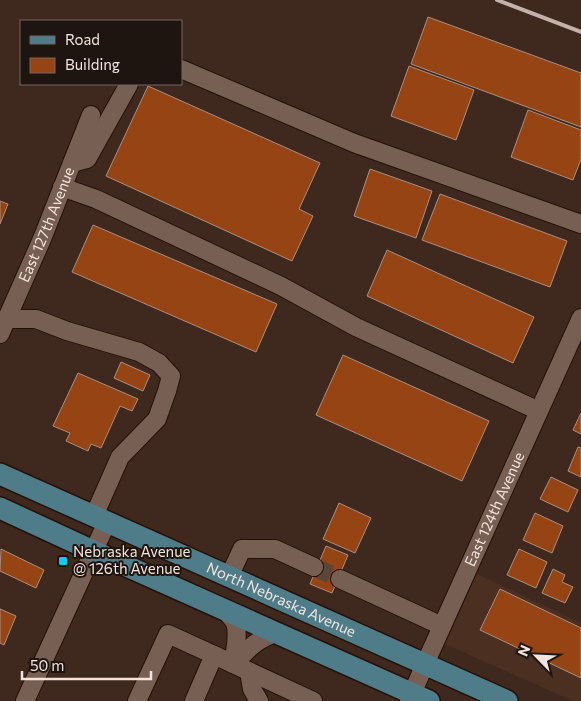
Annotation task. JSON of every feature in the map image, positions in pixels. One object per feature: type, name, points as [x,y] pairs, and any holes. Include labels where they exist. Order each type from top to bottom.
[{"type":"main road","name":"North Nebraska Avenue","points":[[0,474],[507,701]]},
{"type":"main road","points":[[0,508],[417,699]]},
{"type":"street","points":[[182,69],[354,142],[581,224]]},
{"type":"street","points":[[72,163],[86,159],[128,85]]},
{"type":"street","name":"East 127th Avenue","points":[[3,326],[42,239],[91,115]]},
{"type":"street","points":[[62,187],[96,199],[272,282],[356,327],[539,411]]},
{"type":"street","name":"East 124th Avenue","points":[[417,699],[425,664],[581,318]]},
{"type":"street","points":[[3,326],[36,319],[67,331],[139,352],[159,363],[171,376],[157,419],[120,457],[93,551],[25,701]]},
{"type":"street","points":[[229,576],[242,549],[275,549],[314,567]]},
{"type":"street","points":[[340,579],[442,626]]},
{"type":"street","points":[[225,610],[235,623],[237,633],[233,664]]},
{"type":"street","points":[[233,664],[256,642],[276,633]]},
{"type":"street","points":[[137,701],[168,634],[307,700]]},
{"type":"street","points":[[194,701],[214,656]]},
{"type":"street","points":[[249,672],[252,689],[259,701]]},
{"type":"shaded area","points":[[477,574],[581,623],[581,701],[573,701],[445,644]]},
{"type":"building","points":[[428,17],[581,73],[581,127],[411,64]]},
{"type":"building","points":[[409,66],[474,90],[456,140],[391,116]]},
{"type":"building","points":[[148,86],[320,163],[299,209],[313,216],[292,261],[106,176]]},
{"type":"building","points":[[528,110],[581,130],[581,159],[573,180],[511,157]]},
{"type":"building","points":[[370,169],[432,191],[416,238],[354,216]]},
{"type":"building","points":[[440,194],[567,241],[550,287],[422,240]]},
{"type":"building","points":[[0,201],[8,204],[0,224]]},
{"type":"building","points":[[93,225],[277,304],[256,352],[72,272]]},
{"type":"building","points":[[387,250],[534,317],[513,363],[367,296]]},
{"type":"building","points":[[343,355],[489,421],[462,481],[316,415]]},
{"type":"building","points":[[121,362],[150,375],[143,391],[114,378]]},
{"type":"building","points":[[78,373],[138,399],[132,411],[120,406],[101,448],[91,444],[88,451],[66,441],[70,433],[53,426]]},
{"type":"building","points":[[581,413],[581,434],[573,430]]},
{"type":"building","points":[[578,447],[581,448],[581,477],[568,471]]},
{"type":"building","points":[[551,477],[578,490],[568,512],[540,499]]},
{"type":"building","points":[[339,503],[371,518],[355,553],[323,539]]},
{"type":"building","points":[[535,513],[563,526],[552,553],[523,540]]},
{"type":"building","points":[[326,546],[348,555],[332,593],[310,584]]},
{"type":"building","points":[[1,549],[44,570],[36,588],[0,571]]},
{"type":"building","points":[[519,549],[547,562],[536,588],[507,575]]},
{"type":"building","points":[[553,569],[565,575],[562,582],[573,587],[565,603],[542,593]]},
{"type":"building","points":[[500,589],[581,628],[581,678],[480,630]]},
{"type":"building","points":[[0,609],[16,616],[4,645],[0,643]]},
{"type":"tunnel","points":[[314,567],[340,579]]},
{"type":"railway","points":[[497,0],[581,32]]},
{"type":"place","name":"Nebraska Avenue @ 126th Avenue","points":[[63,561]]}]
